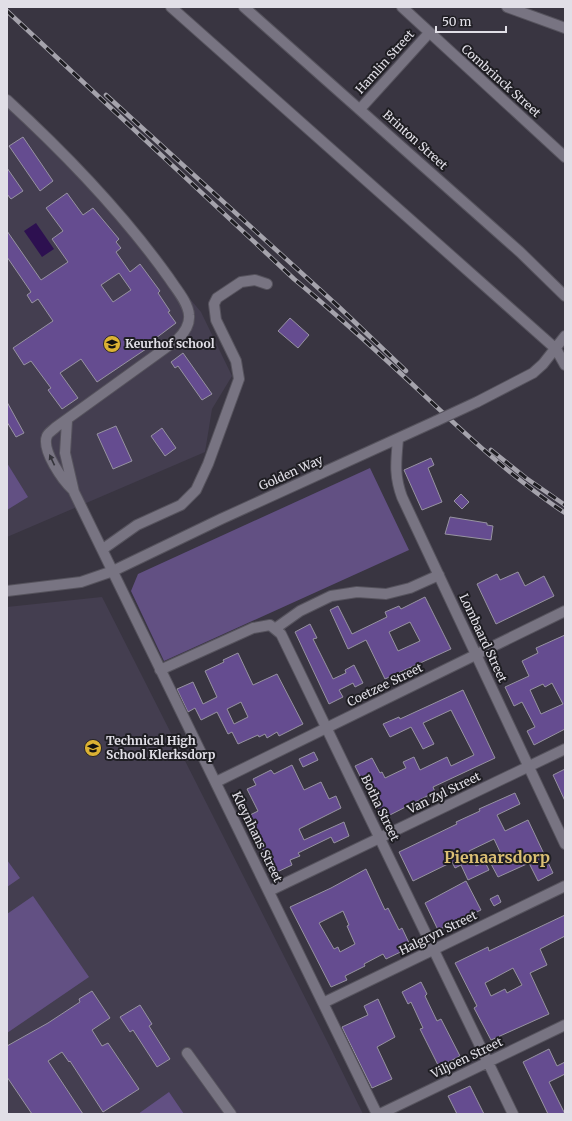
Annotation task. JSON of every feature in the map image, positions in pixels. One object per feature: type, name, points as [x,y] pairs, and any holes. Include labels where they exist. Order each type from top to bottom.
[{"type":"street","points":[[171,7],[556,349],[565,365]]},
{"type":"street","name":"Brinton Street","points":[[244,7],[520,252],[565,296]]},
{"type":"street","name":"Combrinck Street","points":[[402,7],[565,157]]},
{"type":"street","points":[[512,8],[565,28]]},
{"type":"street","name":"Hamlin Street","points":[[360,109],[429,33]]},
{"type":"street","points":[[7,100],[71,160],[109,202],[154,257],[181,296],[189,314],[187,327],[178,339],[50,432],[47,436],[46,443],[60,476],[74,492]]},
{"type":"street","points":[[103,549],[137,524],[181,505],[196,490],[208,464],[220,427],[238,386],[239,379],[236,361],[216,320],[214,304],[217,298],[241,282],[256,280],[268,284]]},
{"type":"street","name":"Golden Way","points":[[7,591],[81,582],[113,571],[221,519],[477,402],[533,373],[556,349],[565,336]]},
{"type":"street","points":[[67,421],[65,453],[74,492]]},
{"type":"street","name":"Lombaard Street","points":[[398,439],[395,466],[396,479],[476,655],[565,844]]},
{"type":"street","name":"Kleynhans Street","points":[[74,492],[378,1114]]},
{"type":"street","points":[[160,670],[253,628],[263,625],[270,625],[276,628],[300,611],[330,596],[357,592],[386,594],[410,588],[439,575]]},
{"type":"street","name":"Coetzee Street","points":[[216,782],[565,611]]},
{"type":"street","name":"Botha Street","points":[[276,628],[281,634],[434,949],[487,1062],[514,1114]]},
{"type":"street","name":"Van Zyl Street","points":[[269,891],[565,749]]},
{"type":"street","name":"Halgryn Street","points":[[323,1003],[565,886]]},
{"type":"street","name":"Viljoen Street","points":[[378,1114],[565,1024]]},
{"type":"street","points":[[187,1053],[232,1114]]},
{"type":"shaded area","name":"Keurhof school","points":[[7,98],[78,165],[201,312],[232,376],[212,409],[205,452],[7,537]]},
{"type":"shaded area","points":[[36,223],[54,249],[42,257],[24,231]]},
{"type":"shaded area","points":[[7,463],[28,497],[7,510]]},
{"type":"shaded area","points":[[370,468],[409,550],[164,661],[131,591],[138,574]]},
{"type":"shaded area","name":"Technical High School Klerksdorp","points":[[102,597],[363,1114],[7,1114],[7,607]]},
{"type":"shaded area","points":[[7,860],[20,878],[7,887]]},
{"type":"shaded area","points":[[33,896],[89,977],[7,1033],[7,914]]},
{"type":"shaded area","points":[[169,1092],[184,1114],[138,1114]]},
{"type":"building","points":[[23,137],[53,181],[40,191],[9,146]]},
{"type":"building","points":[[7,168],[23,191],[11,199],[7,194]]},
{"type":"building","points":[[67,193],[83,215],[93,208],[119,239],[116,242],[121,248],[116,252],[130,272],[140,264],[160,291],[158,293],[170,311],[168,312],[176,323],[144,347],[146,349],[97,382],[81,359],[60,373],[78,398],[62,409],[48,390],[51,388],[31,361],[24,365],[13,348],[53,321],[38,299],[32,303],[27,295],[31,292],[7,257],[7,231],[41,280],[68,262],[52,239],[63,231],[46,208]],"holes":[[[119,273],[131,290],[113,302],[101,285]]]},
{"type":"building","points":[[290,318],[309,335],[298,348],[278,331]]},
{"type":"building","points":[[183,353],[212,394],[202,400],[178,366],[175,368],[171,362]]},
{"type":"building","points":[[7,402],[24,433],[16,437],[7,422]]},
{"type":"building","points":[[116,426],[132,461],[113,469],[97,434]]},
{"type":"building","points":[[162,428],[176,448],[165,456],[151,436]]},
{"type":"building","points":[[431,458],[434,465],[428,468],[442,502],[422,510],[404,470]]},
{"type":"building","points":[[461,494],[469,502],[462,509],[454,501]]},
{"type":"building","points":[[450,517],[487,523],[487,525],[493,526],[491,540],[445,534]]},
{"type":"building","points":[[518,572],[525,586],[544,576],[554,596],[496,624],[477,584],[497,574],[500,580]]},
{"type":"building","points":[[425,597],[451,649],[385,679],[366,640],[348,649],[330,610],[338,606],[352,634],[387,617],[385,612],[399,606],[401,609]],"holes":[[[410,622],[420,641],[398,651],[389,632]]]},
{"type":"building","points":[[310,624],[317,638],[313,639],[333,679],[346,673],[345,670],[354,665],[363,683],[355,687],[353,683],[339,690],[343,697],[329,704],[295,632]]},
{"type":"building","points":[[565,635],[565,729],[534,745],[527,731],[535,727],[522,702],[514,706],[505,687],[529,676],[522,661],[538,653],[536,648]],"holes":[[[552,683],[563,704],[541,714],[530,690],[543,684],[545,687]]]},
{"type":"building","points":[[238,653],[253,685],[277,674],[303,724],[279,736],[277,732],[267,738],[265,734],[259,737],[258,735],[238,744],[232,732],[228,734],[217,712],[201,720],[195,708],[188,712],[177,689],[193,682],[203,704],[217,697],[205,671],[224,662],[223,660]],"holes":[[[241,702],[248,717],[234,724],[227,709]]]},
{"type":"building","points":[[463,690],[495,758],[433,787],[435,792],[382,819],[365,778],[362,780],[355,766],[372,758],[380,773],[382,772],[385,778],[406,768],[403,762],[414,757],[420,770],[447,757],[451,766],[474,755],[451,710],[423,723],[434,744],[423,749],[411,727],[390,737],[383,724],[399,717],[400,719]]},
{"type":"building","points":[[314,752],[318,760],[303,767],[299,759]]},
{"type":"building","points":[[292,765],[304,790],[321,782],[329,799],[336,796],[341,808],[299,829],[304,840],[344,822],[349,836],[334,843],[331,837],[298,853],[300,856],[290,860],[292,865],[275,873],[246,817],[258,811],[247,789],[256,785],[253,779],[271,770],[274,774]]},
{"type":"building","points":[[565,769],[565,801],[553,775]]},
{"type":"building","points":[[515,793],[520,804],[497,815],[505,831],[528,820],[553,873],[538,881],[529,863],[498,877],[490,862],[502,856],[494,839],[469,851],[476,866],[485,862],[489,870],[468,880],[461,865],[455,868],[452,862],[413,881],[399,852],[457,824],[456,822],[480,811],[479,809]]},
{"type":"building","points":[[366,869],[385,910],[388,908],[399,930],[402,928],[411,947],[386,959],[383,954],[364,964],[365,966],[345,976],[347,980],[331,987],[290,907],[331,888]],"holes":[[[343,911],[349,925],[347,926],[355,944],[340,952],[338,947],[334,949],[319,923]]]},
{"type":"building","points":[[466,881],[481,910],[438,930],[425,903]]},
{"type":"building","points":[[498,895],[501,902],[494,906],[490,899]]},
{"type":"building","points":[[565,915],[565,936],[540,949],[547,965],[530,973],[549,1014],[491,1040],[474,1008],[477,1006],[455,963],[488,947],[489,951]],"holes":[[[513,968],[522,985],[507,993],[505,989],[491,996],[485,983]]]},
{"type":"building","points":[[421,982],[427,994],[425,996],[437,1021],[441,1019],[460,1056],[439,1067],[420,1029],[423,1028],[411,1002],[408,1004],[402,992]]},
{"type":"building","points":[[92,991],[110,1018],[92,1030],[102,1046],[108,1043],[139,1089],[103,1112],[70,1061],[69,1062],[62,1052],[48,1061],[83,1114],[32,1114],[7,1077],[7,1046],[48,1023],[80,1002],[79,999]]},
{"type":"building","points":[[378,999],[395,1037],[377,1047],[392,1079],[372,1088],[342,1027],[368,1015],[364,1006]]},
{"type":"building","points":[[140,1005],[152,1024],[149,1026],[170,1059],[157,1067],[133,1030],[130,1032],[120,1017]]},
{"type":"building","points":[[549,1049],[557,1066],[565,1062],[565,1074],[549,1082],[565,1114],[548,1114],[523,1062]]},
{"type":"building","points":[[470,1086],[484,1114],[457,1114],[448,1096]]},
{"type":"railway","points":[[7,11],[294,279],[353,330],[466,434],[524,483],[565,513]]},
{"type":"railway","points":[[106,95],[340,308],[406,371]]},
{"type":"railway","points":[[491,450],[526,478],[565,505]]},
{"type":"place","name":"Keurhof school","points":[[112,344]]},
{"type":"place","name":"Technical High School Klerksdorp","points":[[93,748]]},
{"type":"district","name":"Pienaarsdorp","points":[[497,857]]}]
